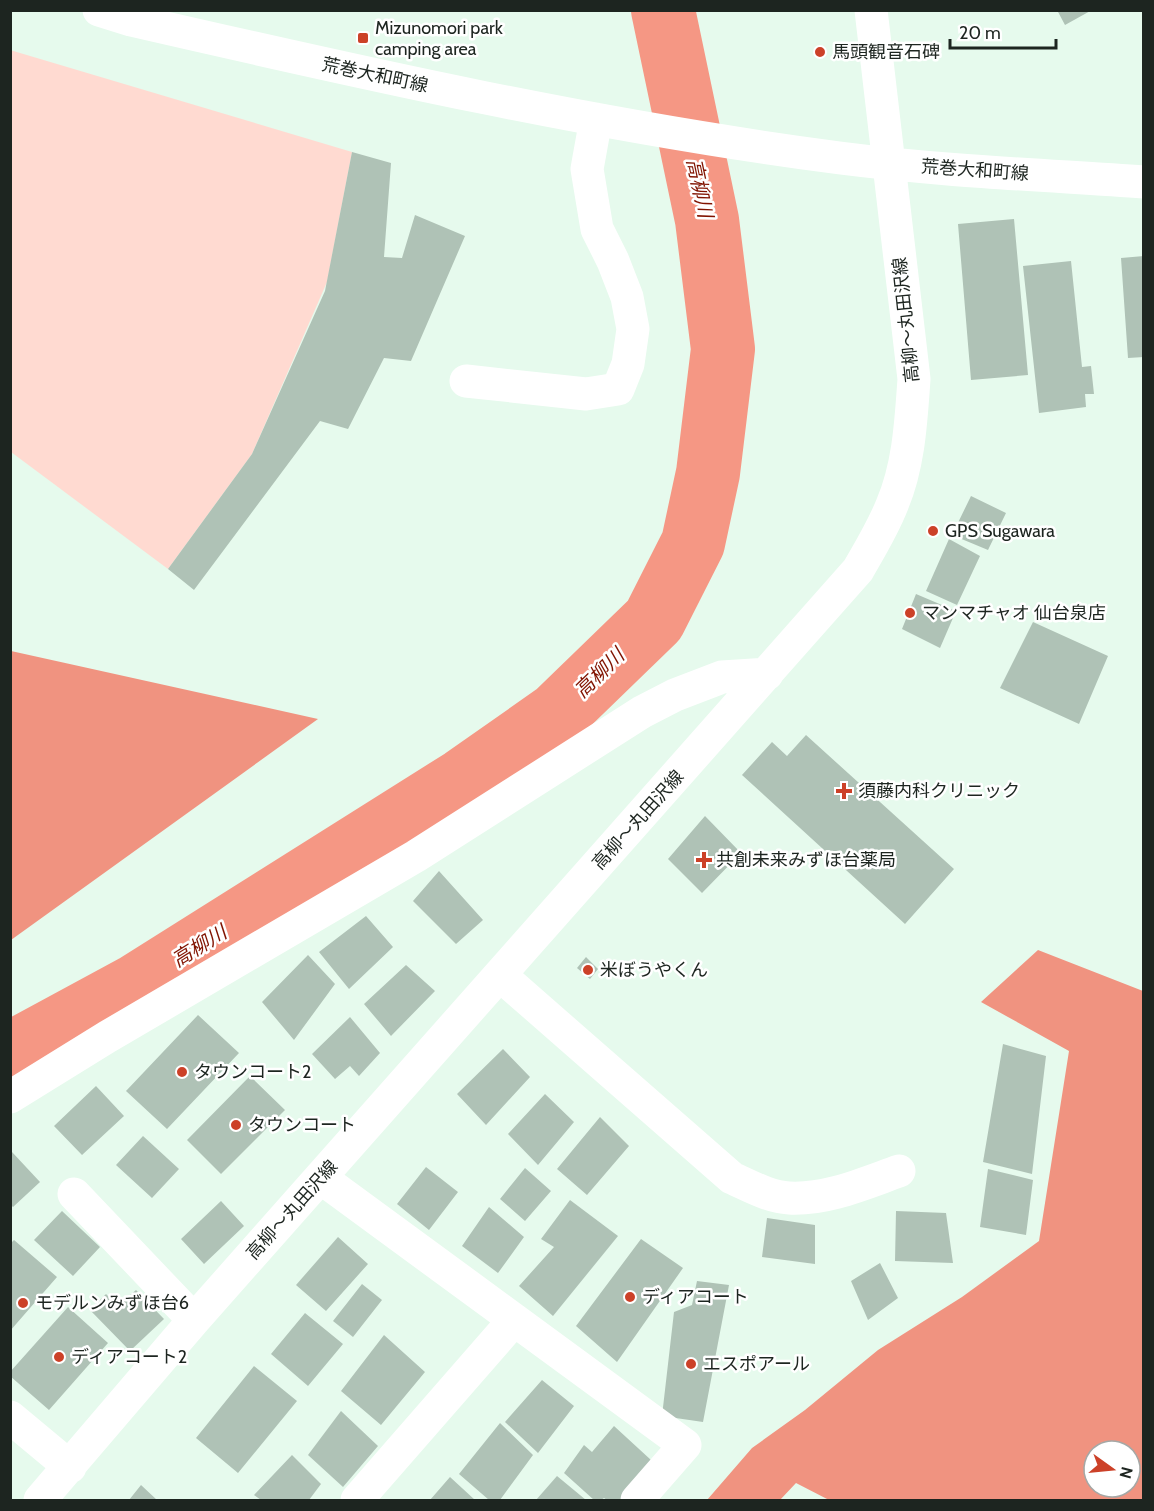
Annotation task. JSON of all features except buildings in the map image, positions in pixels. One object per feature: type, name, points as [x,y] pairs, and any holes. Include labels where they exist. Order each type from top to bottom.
[{"type":"street","name":"荒巻大和町線","points":[[99,10],[131,20],[402,82],[652,129],[808,154],[888,164],[1143,182]]},
{"type":"street","name":"高柳～丸田沢線","points":[[40,1500],[194,1320],[858,570],[892,505],[902,476],[911,424],[914,379],[871,10]]},
{"type":"street","points":[[466,381],[586,394],[618,389],[628,364],[633,328],[627,297],[597,229],[587,169],[596,119]]},
{"type":"street","points":[[10,1097],[106,1037],[416,856],[642,712],[675,695],[722,677],[767,674]]},
{"type":"street","points":[[500,975],[732,1178],[764,1193],[789,1198],[844,1190],[899,1171]]},
{"type":"street","points":[[321,1178],[684,1444],[637,1500]]},
{"type":"street","points":[[75,1194],[194,1320]]},
{"type":"street","points":[[357,1500],[514,1320]]},
{"type":"street","points":[[10,1417],[70,1467]]},
{"type":"shaded area","points":[[10,50],[352,152],[327,282],[252,454],[168,569],[11,452]]},
{"type":"shaded area","points":[[11,651],[318,719],[11,940]]},
{"type":"shaded area","points":[[1038,950],[1143,991],[1143,1500],[829,1500],[796,1483],[780,1500],[707,1500],[752,1448],[805,1410],[878,1350],[962,1297],[1039,1241],[1069,1051],[981,1002]]},
{"type":"waterway","name":"高柳川","points":[[10,1054],[134,987],[463,780],[557,714],[654,620],[693,543],[708,473],[723,349],[707,220],[663,10]]},
{"type":"place","name":"Mizunomori park camping area","points":[[363,38]]},
{"type":"place","name":"馬頭観音石碑","points":[[820,52]]},
{"type":"place","name":"GPS Sugawara","points":[[933,531]]},
{"type":"place","name":"マンマチャオ 仙台泉店","points":[[910,613]]},
{"type":"place","name":"須藤内科クリニック","points":[[844,791]]},
{"type":"place","name":"共創未来みずほ台薬局","points":[[704,860]]},
{"type":"place","name":"米ぼうやくん","points":[[588,970]]},
{"type":"place","name":"タウンコート2","points":[[182,1072]]},
{"type":"place","name":"タウンコート","points":[[236,1125]]},
{"type":"place","name":"ディアコート","points":[[630,1297]]},
{"type":"place","name":"モデルンみずほ台6","points":[[23,1303]]},
{"type":"place","name":"ディアコート2","points":[[59,1357]]},
{"type":"place","name":"エスポアール","points":[[691,1364]]}]
